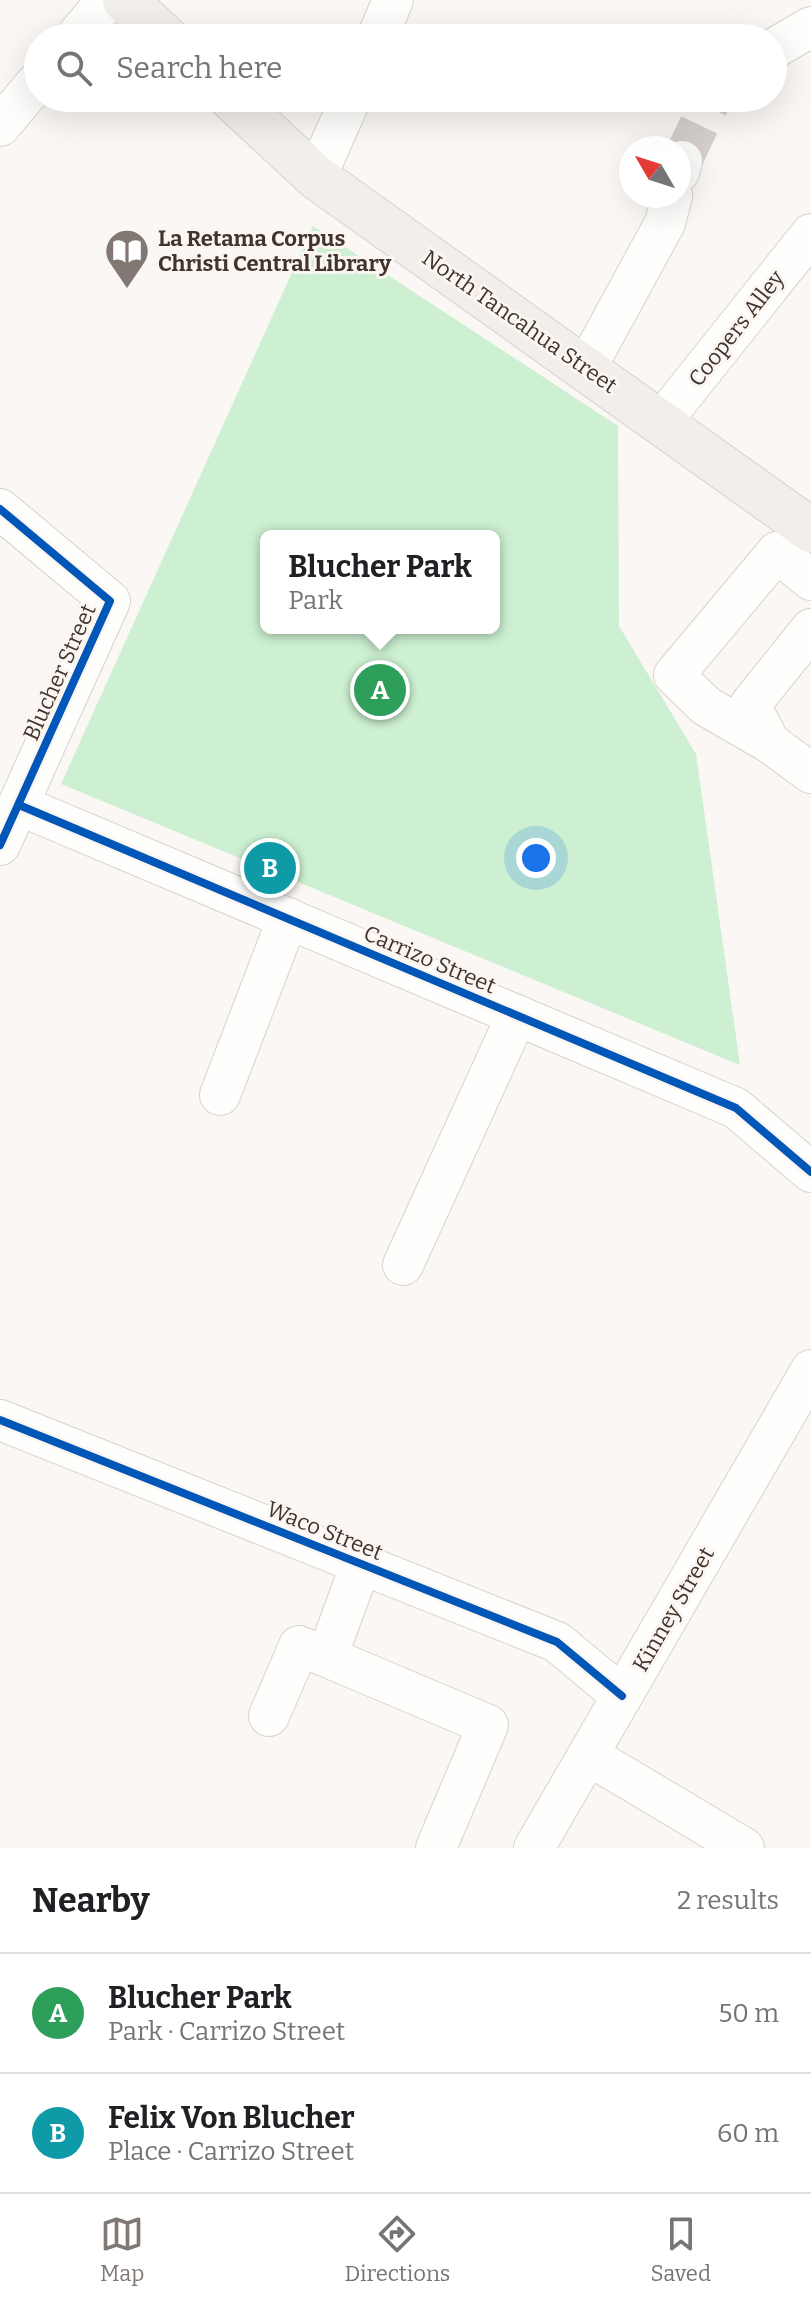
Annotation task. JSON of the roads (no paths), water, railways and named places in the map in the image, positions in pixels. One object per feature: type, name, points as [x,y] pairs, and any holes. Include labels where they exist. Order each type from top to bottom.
[{"type":"main road","points":[[125,0],[151,24]]},
{"type":"main road","name":"North Tancahua Street","points":[[246,112],[316,177],[811,530]]},
{"type":"street","points":[[87,24],[107,0]]},
{"type":"street","points":[[383,24],[393,0]]},
{"type":"street","points":[[787,41],[811,27]]},
{"type":"street","points":[[0,126],[24,98]]},
{"type":"street","points":[[316,177],[345,112]]},
{"type":"street","points":[[586,368],[665,223],[669,208]]},
{"type":"street","name":"Coopers Alley","points":[[661,422],[811,234]]},
{"type":"street","name":"Blucher Street","points":[[0,509],[110,601],[0,845]]},
{"type":"street","points":[[811,580],[777,552],[674,675],[706,706],[770,743],[811,773]]},
{"type":"street","points":[[770,743],[750,705],[811,629]]},
{"type":"street","name":"Carrizo Street","points":[[19,805],[736,1108],[811,1172]]},
{"type":"street","points":[[220,1095],[288,918]]},
{"type":"street","points":[[403,1265],[517,1015]]},
{"type":"street","name":"Kinney Street","points":[[534,1848],[811,1370]]},
{"type":"street","name":"Waco Street","points":[[0,1420],[557,1642],[622,1696]]},
{"type":"street","points":[[327,1657],[361,1564]]},
{"type":"street","points":[[269,1716],[299,1646],[488,1725],[436,1848]]},
{"type":"street","points":[[588,1755],[744,1848]]},
{"type":"tunnel","points":[[691,142],[705,112]]},
{"type":"place","name":"La Retama Corpus Christi Central Library","points":[[127,290]]},
{"type":"place","name":"Blucher Park","points":[[380,690]]},
{"type":"place","name":"Felix Von Blucher","points":[[270,868]]}]
